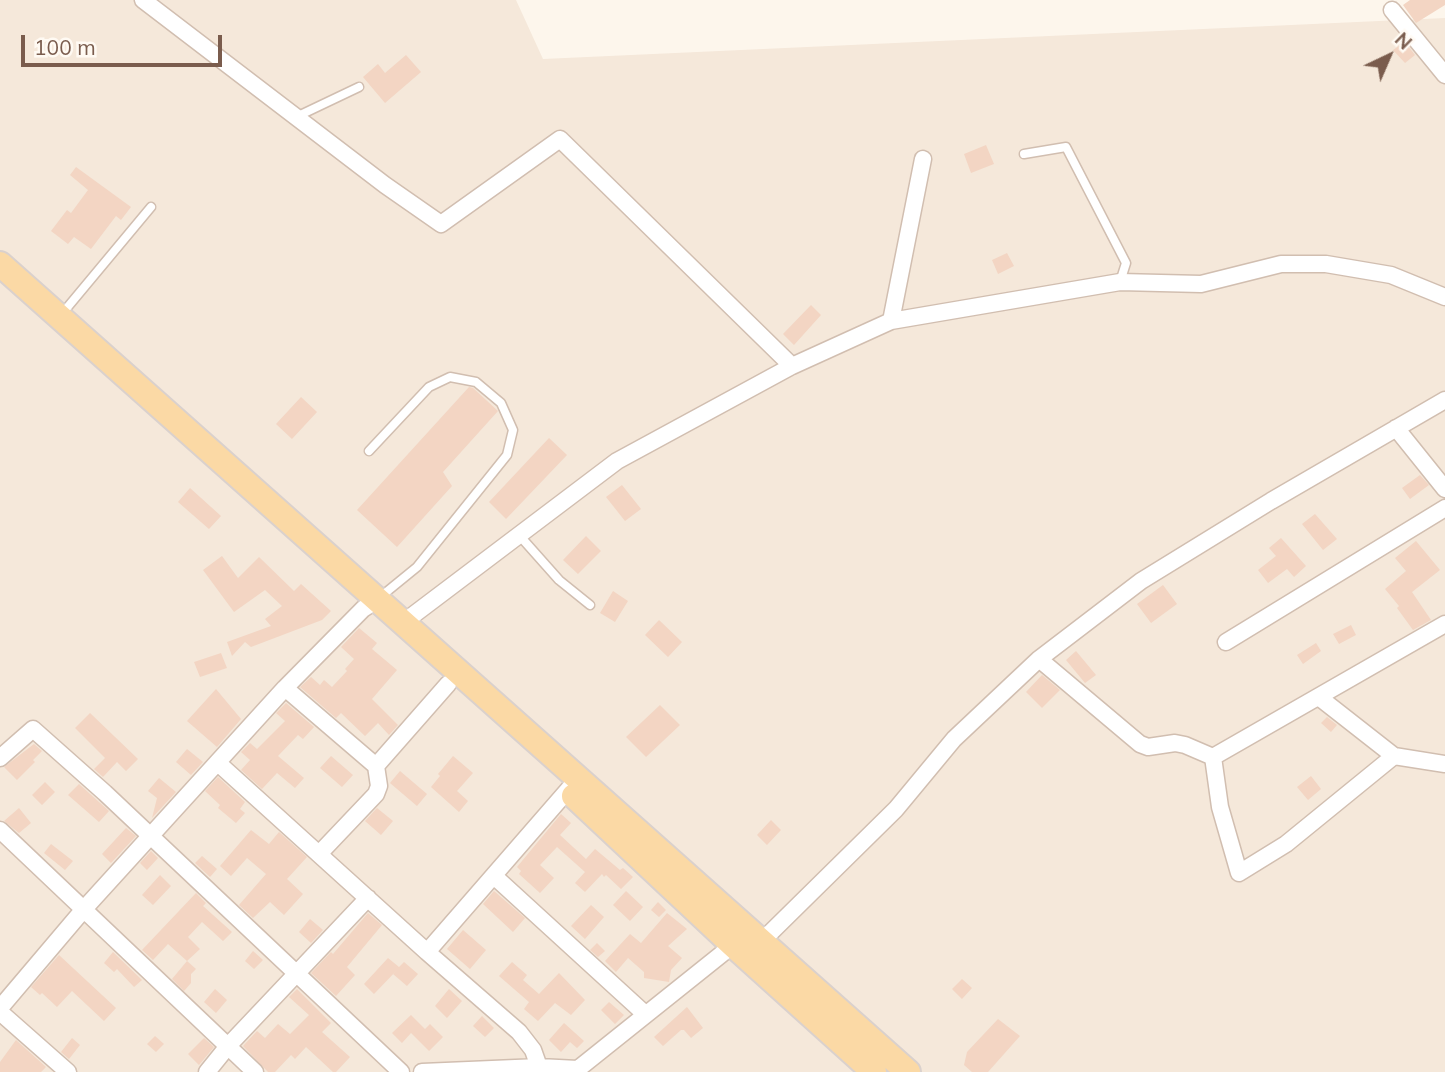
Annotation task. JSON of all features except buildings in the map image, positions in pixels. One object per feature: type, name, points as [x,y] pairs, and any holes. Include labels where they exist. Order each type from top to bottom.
[{"type":"main road","points":[[0,264],[370,604],[447,684],[573,784],[762,941],[841,1027],[874,1072]]},
{"type":"main road","points":[[0,287],[370,604],[404,622],[573,784],[733,945],[841,1027],[908,1072]]},
{"type":"street","points":[[143,0],[385,185],[441,224],[560,139],[792,366]]},
{"type":"street","points":[[1392,10],[1445,75]]},
{"type":"street","points":[[891,321],[923,159]]},
{"type":"street","points":[[404,622],[617,461],[792,366],[891,321],[1120,282],[1201,284],[1281,264],[1326,264],[1391,275],[1445,297]]},
{"type":"street","points":[[762,941],[896,809],[954,739],[1039,659],[1141,581],[1271,500],[1445,400]]},
{"type":"street","points":[[1396,428],[1445,489]]},
{"type":"street","points":[[1226,642],[1445,508]]},
{"type":"street","points":[[68,1072],[0,1010],[84,908],[285,688],[370,604]]},
{"type":"street","points":[[1213,757],[1445,624]]},
{"type":"street","points":[[1039,659],[1140,744],[1148,747],[1175,743],[1213,757]]},
{"type":"street","points":[[376,766],[447,684]]},
{"type":"street","points":[[285,688],[376,766],[379,786],[376,794],[318,855]]},
{"type":"street","points":[[1320,698],[1394,756],[1445,764]]},
{"type":"street","points":[[0,758],[33,729],[297,972],[401,1072]]},
{"type":"street","points":[[1213,757],[1220,807],[1239,873],[1296,837],[1394,756]]},
{"type":"street","points":[[218,763],[519,1032],[533,1050],[539,1068]]},
{"type":"street","points":[[427,952],[573,784]]},
{"type":"street","points":[[0,831],[255,1072]]},
{"type":"street","points":[[494,876],[645,1014]]},
{"type":"street","points":[[207,1072],[228,1046],[368,898]]},
{"type":"street","points":[[422,1072],[578,1069],[733,945]]},
{"type":"lane","points":[[296,117],[359,87]]},
{"type":"lane","points":[[1024,154],[1066,147],[1126,263],[1120,282]]},
{"type":"lane","points":[[59,318],[151,206]]},
{"type":"lane","points":[[369,451],[429,387],[450,377],[476,382],[501,403],[513,430],[507,455],[416,567],[370,604]]},
{"type":"lane","points":[[519,535],[559,580],[590,605]]},
{"type":"shaded area","points":[[0,0],[516,0],[543,59],[1445,18],[1445,1072],[0,1072]]}]
